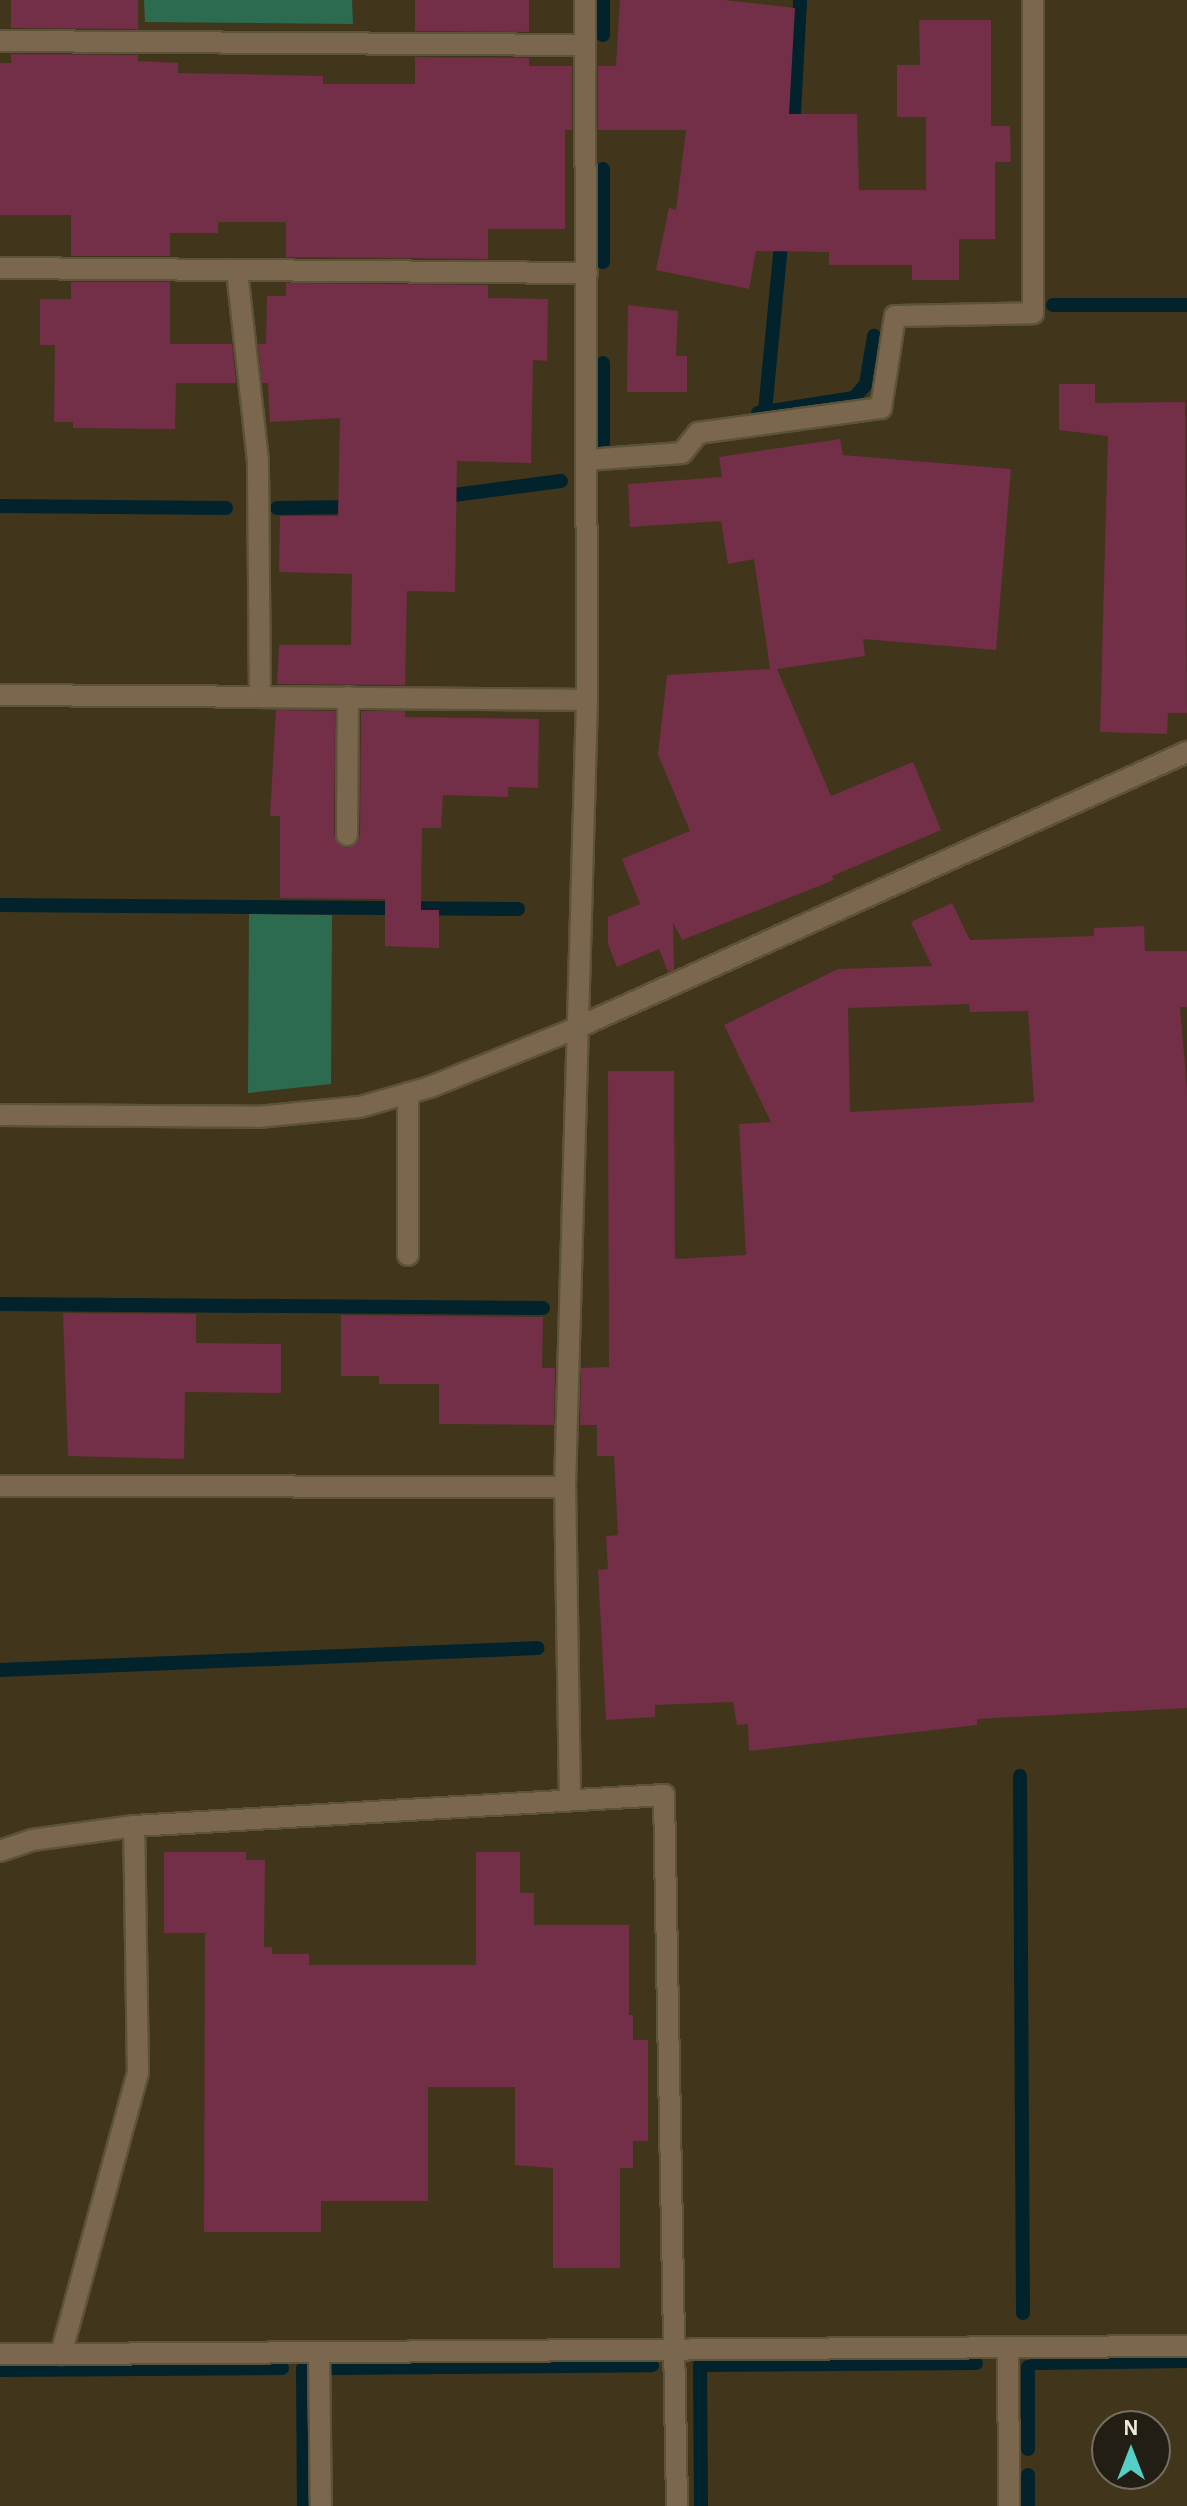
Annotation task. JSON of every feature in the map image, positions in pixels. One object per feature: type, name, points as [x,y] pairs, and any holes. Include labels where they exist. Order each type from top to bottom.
[{"type":"street","points":[[570,1800],[565,1487],[574,1029],[587,700],[585,0]]},
{"type":"street","points":[[587,460],[682,453],[698,433],[881,408],[895,316],[1033,313],[1033,0]]},
{"type":"street","points":[[0,41],[585,45]]},
{"type":"street","points":[[0,268],[587,273]]},
{"type":"street","points":[[237,270],[258,461],[260,697]]},
{"type":"street","points":[[0,695],[587,700]]},
{"type":"street","points":[[347,835],[348,697]]},
{"type":"street","points":[[0,1115],[258,1117],[360,1107],[408,1093],[574,1029],[1187,752]]},
{"type":"street","points":[[408,1093],[408,1255]]},
{"type":"street","points":[[0,1486],[565,1487]]},
{"type":"street","points":[[0,1851],[32,1840],[134,1826],[664,1795],[677,2506]]},
{"type":"street","points":[[61,2354],[138,2073],[134,1826]]},
{"type":"street","points":[[0,2354],[1187,2346]]},
{"type":"street","points":[[1008,2347],[1009,2506]]},
{"type":"street","points":[[319,2352],[321,2506]]},
{"type":"green space","points":[[144,0],[352,0],[353,24],[145,22]]},
{"type":"green space","points":[[249,914],[332,915],[331,1084],[248,1093]]},
{"type":"building","points":[[11,0],[138,0],[138,29],[11,28]]},
{"type":"building","points":[[415,0],[529,0],[529,32],[415,31]]},
{"type":"building","points":[[620,0],[724,0],[795,8],[789,114],[857,114],[859,190],[926,190],[926,117],[897,117],[897,65],[920,65],[919,20],[991,20],[991,126],[1010,126],[1011,162],[995,162],[995,239],[959,239],[959,280],[912,280],[912,265],[829,265],[829,252],[756,251],[749,289],[656,270],[669,208],[676,210],[686,130],[598,130],[598,66],[616,66]]},
{"type":"building","points":[[11,54],[138,55],[138,61],[178,63],[178,73],[323,76],[323,84],[415,84],[415,57],[529,58],[529,66],[572,66],[572,130],[565,130],[565,229],[488,229],[488,259],[286,257],[286,222],[218,222],[218,233],[170,233],[170,256],[71,256],[71,215],[0,215],[0,63],[11,63]]},
{"type":"building","points":[[71,282],[170,282],[170,344],[232,344],[236,383],[176,383],[175,429],[73,428],[73,422],[54,422],[55,345],[40,345],[40,299],[71,299]]},
{"type":"building","points":[[286,283],[488,285],[488,298],[548,299],[547,361],[533,360],[531,463],[457,461],[455,592],[407,591],[405,685],[277,684],[279,645],[351,645],[352,574],[279,572],[280,516],[338,516],[340,418],[270,422],[268,383],[262,383],[258,344],[266,344],[267,296],[286,296]]},
{"type":"building","points":[[628,305],[678,311],[676,356],[687,356],[687,392],[627,392]]},
{"type":"building","points":[[1059,384],[1095,384],[1095,403],[1185,402],[1187,713],[1168,713],[1167,734],[1100,732],[1108,436],[1059,430]]},
{"type":"building","points":[[840,439],[843,455],[1011,469],[996,650],[863,639],[865,656],[777,669],[831,796],[913,762],[941,830],[832,876],[834,880],[682,940],[673,922],[674,970],[668,972],[659,949],[617,967],[608,944],[608,917],[640,904],[622,859],[690,831],[658,754],[667,675],[770,669],[754,559],[728,564],[721,521],[630,527],[628,484],[722,477],[719,457]]},
{"type":"building","points":[[276,710],[335,711],[334,835],[346,848],[360,835],[361,711],[405,711],[405,717],[539,719],[538,788],[508,787],[508,797],[443,795],[441,828],[422,828],[421,910],[439,910],[439,948],[385,946],[385,899],[280,898],[280,816],[270,816]]},
{"type":"building","points":[[952,903],[970,940],[1094,936],[1094,928],[1144,926],[1145,951],[1187,951],[1187,1007],[1180,1007],[1187,1089],[1187,1708],[977,1719],[977,1725],[749,1751],[748,1724],[737,1725],[733,1702],[655,1705],[655,1717],[606,1720],[598,1570],[608,1569],[606,1536],[618,1535],[614,1456],[597,1456],[597,1425],[580,1425],[581,1368],[609,1367],[608,1071],[674,1071],[675,1259],[746,1255],[739,1124],[771,1122],[724,1025],[838,969],[932,966],[911,922]],"holes":[[[969,1004],[970,1012],[1028,1011],[1034,1102],[850,1112],[848,1008]]]},
{"type":"building","points":[[63,1313],[196,1314],[196,1343],[281,1344],[281,1393],[185,1392],[184,1459],[68,1456]]},
{"type":"building","points":[[341,1315],[543,1317],[542,1368],[555,1368],[554,1425],[439,1424],[439,1384],[379,1384],[379,1376],[341,1376]]},
{"type":"building","points":[[164,1852],[246,1852],[246,1860],[265,1860],[264,1947],[272,1947],[272,1954],[309,1954],[309,1965],[476,1965],[476,1852],[520,1852],[520,1893],[534,1893],[534,1925],[629,1925],[629,2015],[633,2015],[633,2040],[648,2040],[648,2141],[633,2141],[633,2168],[620,2168],[620,2268],[553,2268],[553,2168],[515,2165],[515,2087],[428,2087],[428,2201],[321,2201],[321,2232],[204,2232],[205,1933],[164,1933]]},
{"type":"waterway","points":[[603,0],[603,35]]},
{"type":"waterway","points":[[793,131],[800,0]]},
{"type":"waterway","points":[[603,169],[603,262]]},
{"type":"waterway","points":[[765,411],[782,235]]},
{"type":"waterway","points":[[1053,305],[1187,305]]},
{"type":"waterway","points":[[758,413],[854,398],[866,384],[874,336]]},
{"type":"waterway","points":[[603,363],[603,446]]},
{"type":"waterway","points":[[439,497],[561,481]]},
{"type":"waterway","points":[[0,506],[226,508]]},
{"type":"waterway","points":[[277,508],[355,507]]},
{"type":"waterway","points":[[0,905],[518,909]]},
{"type":"waterway","points":[[0,1304],[543,1308]]},
{"type":"waterway","points":[[0,1670],[538,1648]]},
{"type":"waterway","points":[[1020,1776],[1023,2313]]},
{"type":"waterway","points":[[1036,2363],[1187,2361]]},
{"type":"waterway","points":[[701,2506],[700,2365],[976,2363]]},
{"type":"waterway","points":[[331,2368],[652,2365]]},
{"type":"waterway","points":[[1028,2367],[1028,2449]]},
{"type":"waterway","points":[[0,2370],[282,2368]]},
{"type":"waterway","points":[[303,2368],[304,2506]]},
{"type":"waterway","points":[[1028,2475],[1028,2506]]}]
